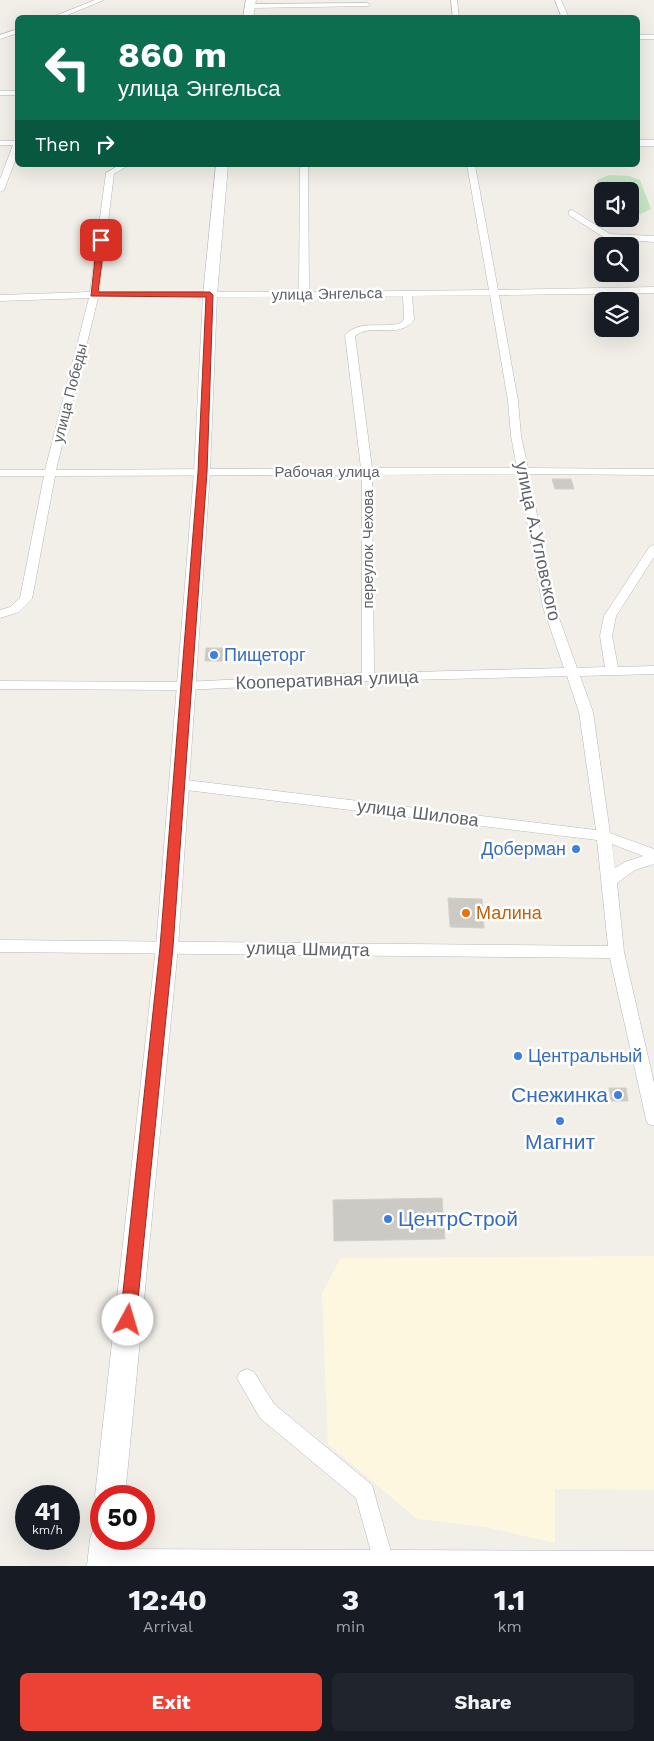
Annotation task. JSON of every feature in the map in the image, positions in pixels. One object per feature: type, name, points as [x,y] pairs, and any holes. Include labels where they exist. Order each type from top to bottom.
[{"type":"main road","points":[[111,1485],[167,947],[202,472],[210,295],[222,167]]},
{"type":"street","points":[[61,15],[101,0]]},
{"type":"street","points":[[454,0],[456,15]]},
{"type":"street","points":[[558,0],[565,15]]},
{"type":"street","points":[[250,3],[367,6]]},
{"type":"street","points":[[0,37],[15,32]]},
{"type":"street","points":[[640,37],[654,37]]},
{"type":"street","points":[[0,93],[15,93]]},
{"type":"street","points":[[0,143],[15,142]]},
{"type":"street","points":[[640,143],[654,144]]},
{"type":"street","points":[[0,190],[15,148]]},
{"type":"street","name":"улица Победы","points":[[0,614],[11,612],[26,599],[50,473],[94,295],[110,173],[121,167]]},
{"type":"street","points":[[304,294],[305,167]]},
{"type":"street","name":"улица А.Угловского","points":[[471,167],[523,471],[549,607],[574,672],[586,712],[610,882],[616,952],[654,1119]]},
{"type":"street","points":[[572,213],[608,236],[654,239]]},
{"type":"street","name":"улица Энгельса","points":[[0,298],[94,295],[654,290]]},
{"type":"street","name":"переулок Чехова","points":[[368,677],[368,472],[350,335],[360,329],[398,327],[408,324],[407,293]]},
{"type":"street","name":"Рабочая улица","points":[[0,473],[654,472]]},
{"type":"street","points":[[612,670],[606,636],[610,616],[654,548]]},
{"type":"street","name":"Кооперативная улица","points":[[0,684],[185,686],[368,677],[654,670]]},
{"type":"street","name":"улица Шилова","points":[[178,784],[604,836],[654,857]]},
{"type":"street","name":"улица Шилова","points":[[610,882],[624,868],[654,857]]},
{"type":"street","name":"улица Шмидта","points":[[0,946],[616,952]]},
{"type":"street","points":[[247,1378],[267,1411],[365,1492],[385,1564]]},
{"type":"street","points":[[103,1556],[385,1564],[654,1564]]},
{"type":"shaded area","points":[[654,1256],[654,1490],[555,1489],[555,1543],[485,1527],[417,1519],[328,1444],[322,1293],[341,1258]]},
{"type":"green space","points":[[609,175],[629,176],[640,180],[651,209],[639,215],[639,182],[597,182],[597,180]]},
{"type":"building","points":[[552,479],[571,479],[574,489],[555,489]]},
{"type":"building","name":"Пищеторг","points":[[206,648],[223,648],[222,661],[205,661]]},
{"type":"building","name":"Малина","points":[[448,898],[482,899],[484,928],[450,927]]},
{"type":"building","name":"Снежинка","points":[[609,1088],[626,1088],[628,1101],[611,1101]]},
{"type":"building","name":"ЦентрСтрой","points":[[442,1198],[445,1239],[334,1241],[333,1200]]},
{"type":"place","name":"Пищеторг","points":[[214,655]]},
{"type":"place","name":"Доберман","points":[[576,849]]},
{"type":"place","name":"Малина","points":[[466,913]]},
{"type":"place","name":"Центральный","points":[[518,1056]]},
{"type":"place","name":"Снежинка","points":[[618,1095]]},
{"type":"place","name":"Магнит","points":[[560,1121]]},
{"type":"place","name":"ЦентрСтрой","points":[[388,1219]]},
{"type":"route","points":[[101,240],[94,295],[210,295],[202,472],[167,947],[128,1320]]}]
